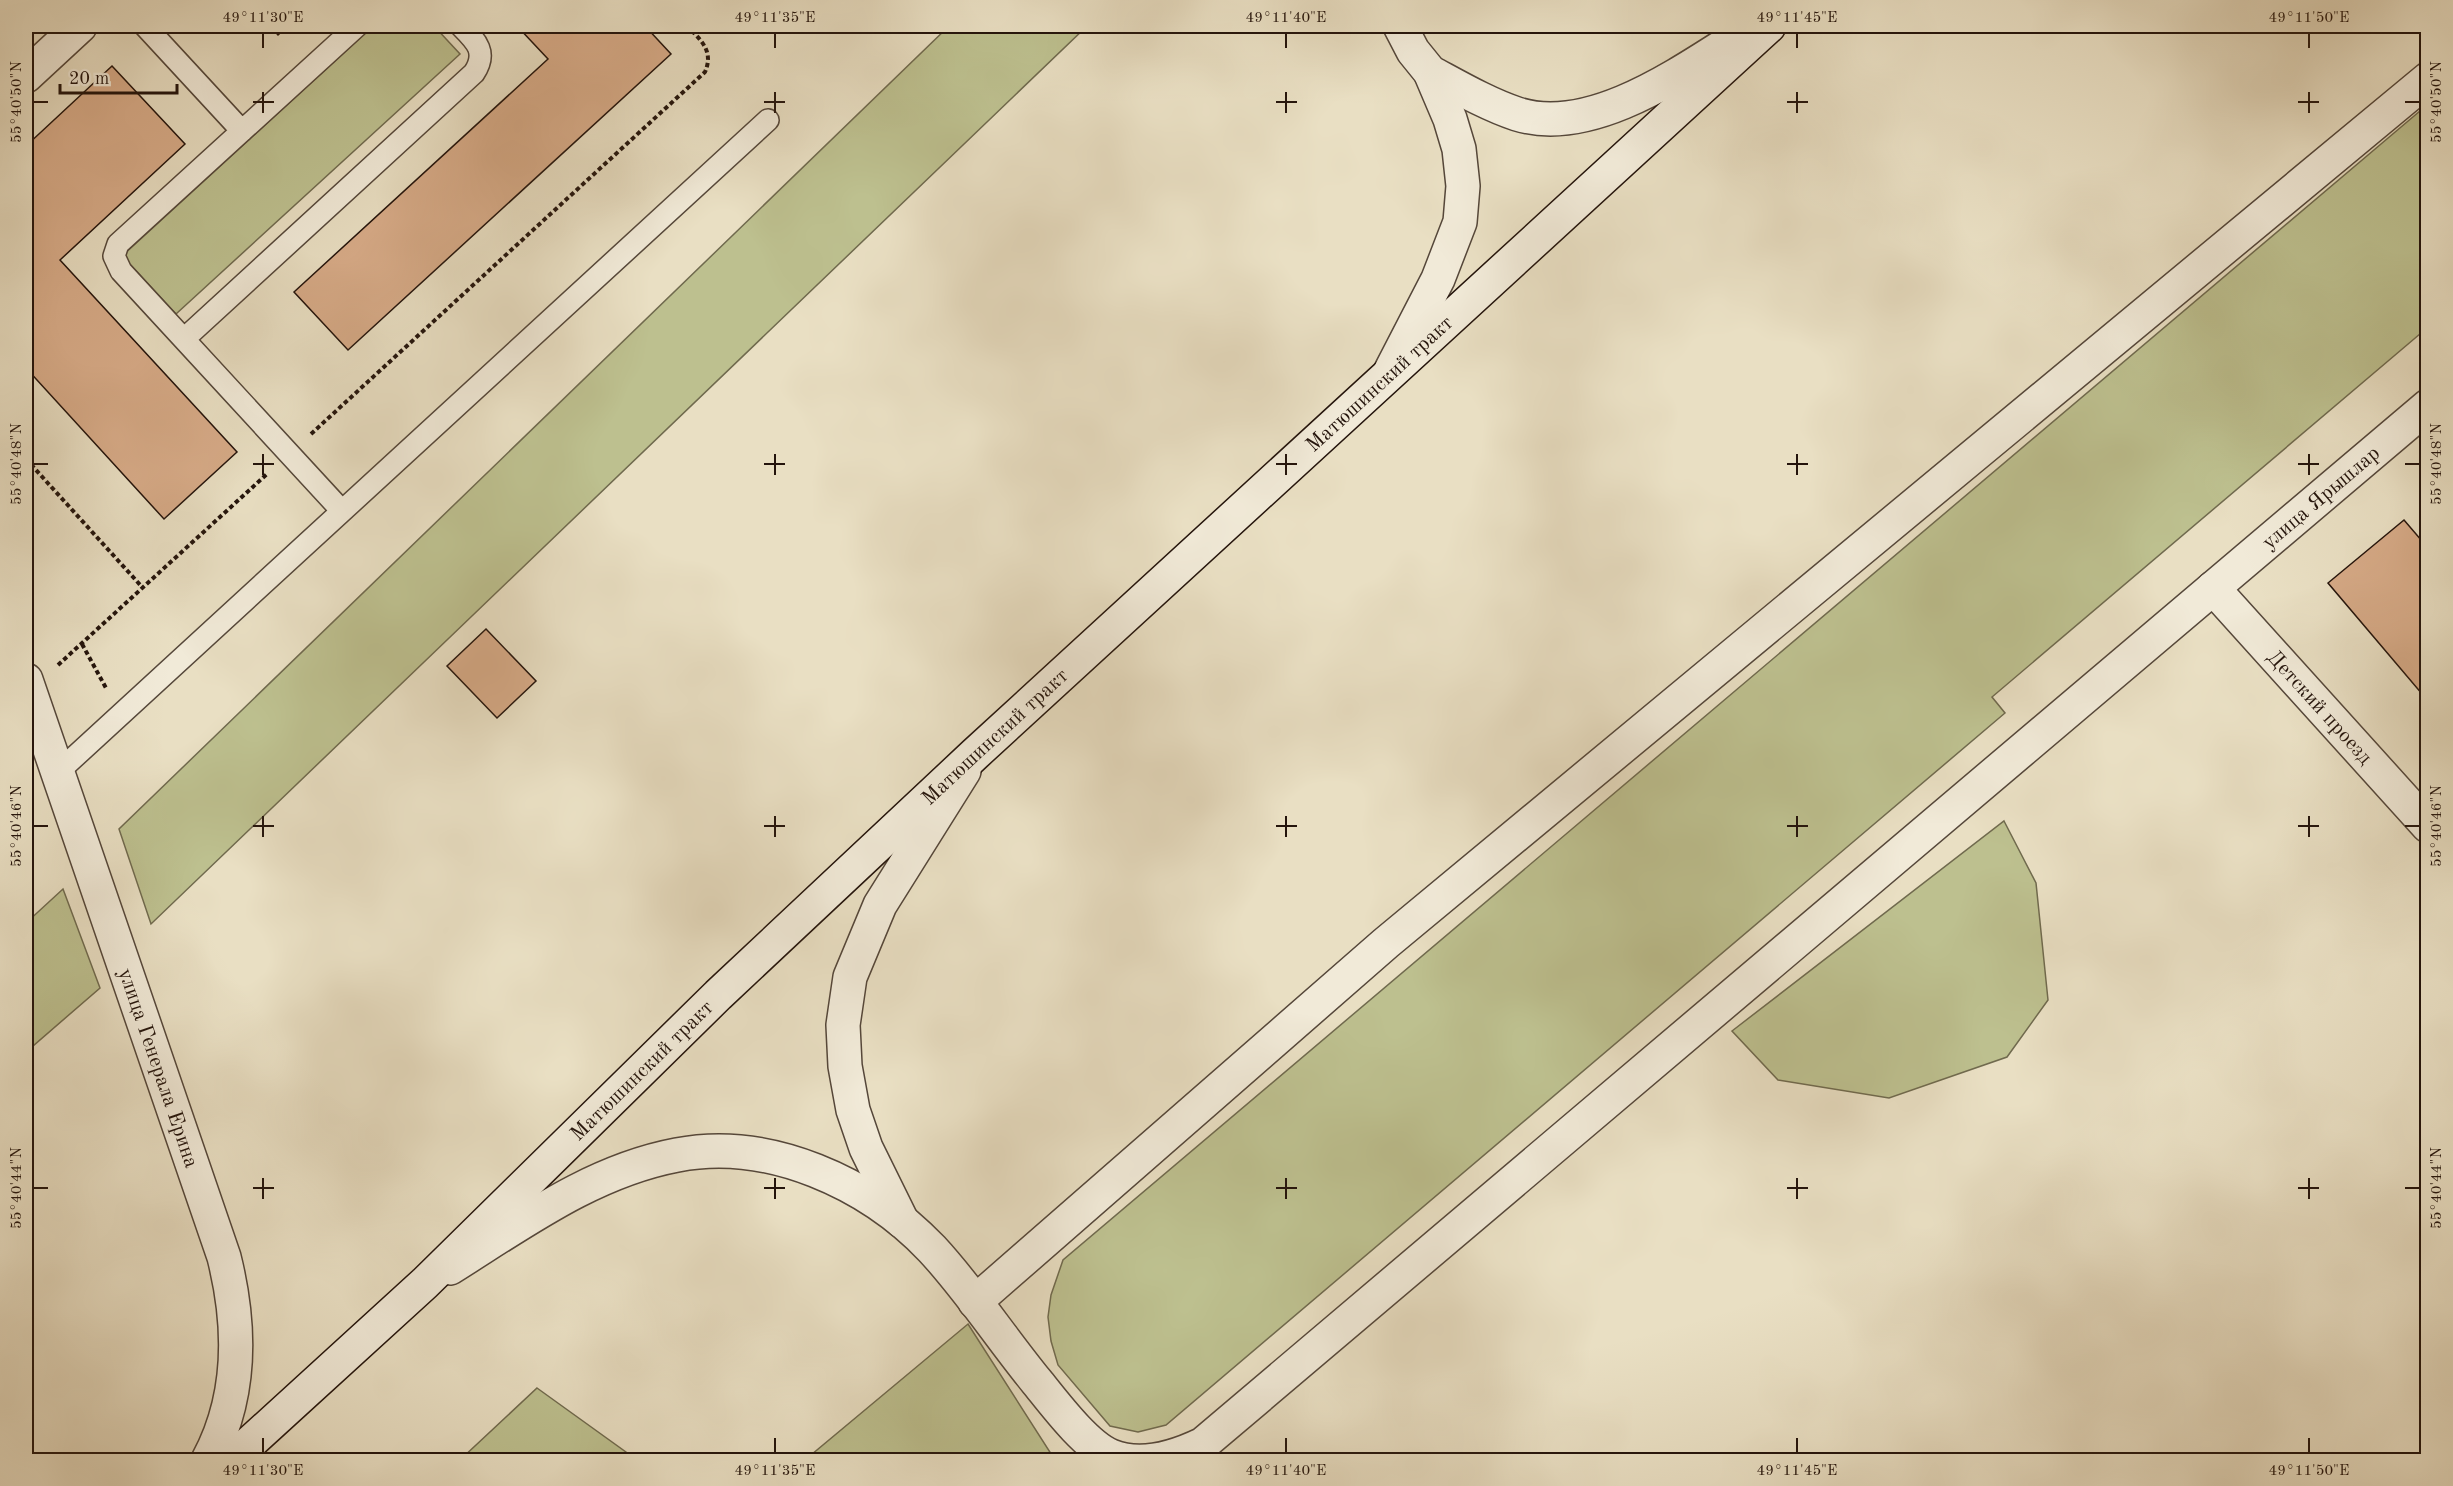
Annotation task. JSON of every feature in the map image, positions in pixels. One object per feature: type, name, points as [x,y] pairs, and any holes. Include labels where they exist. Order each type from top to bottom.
[{"type":"street","points":[[26,76],[80,26]]},
{"type":"street","points":[[1390,370],[1438,279],[1460,222],[1463,186],[1459,149],[1430,72],[1413,51],[1400,26]]},
{"type":"street","points":[[1430,72],[1479,98],[1519,114],[1555,118],[1595,112],[1641,96],[1755,26]]},
{"type":"street","name":"Матюшинский тракт","points":[[231,1461],[425,1284],[718,995],[975,754],[1390,370],[1769,26]]},
{"type":"street","points":[[975,1302],[1404,928],[2427,80]]},
{"type":"street","name":"улица Ярышлар","points":[[1112,1458],[1132,1460],[1169,1458],[1203,1444],[2427,406]]},
{"type":"street","name":"Детский проезд","points":[[2213,588],[2425,819]]},
{"type":"street","name":"улица Генерала Ерина","points":[[28,686],[224,1257],[233,1293],[237,1338],[235,1376],[228,1411],[217,1444],[208,1461]]},
{"type":"street","points":[[903,1222],[866,1148],[853,1110],[845,1066],[843,1025],[850,977],[880,905],[975,754]]},
{"type":"street","points":[[425,1284],[566,1195],[627,1167],[678,1154],[723,1150],[775,1156],[833,1177],[903,1222],[932,1250],[1045,1391],[1092,1443],[1112,1458]]},
{"type":"lane","points":[[145,26],[242,131]]},
{"type":"lane","points":[[342,511],[121,271],[115,262],[115,250],[118,244],[357,26]]},
{"type":"lane","points":[[184,339],[474,73],[481,60],[480,45],[461,26]]},
{"type":"lane","points":[[57,773],[768,120]]},
{"type":"path","points":[[28,686],[82,644],[705,72],[708,64],[708,51],[687,26]]},
{"type":"path","points":[[26,459],[143,588]]},
{"type":"path","points":[[82,644],[121,714]]},
{"type":"green space","points":[[373,26],[434,26],[460,54],[176,314],[122,256]]},
{"type":"green space","points":[[949,26],[1087,26],[151,924],[119,829]]},
{"type":"green space","points":[[2427,105],[2427,328],[1992,697],[2005,713],[1166,1425],[1138,1432],[1110,1426],[1058,1365],[1051,1341],[1048,1317],[1051,1295],[1063,1260]]},
{"type":"green space","points":[[2004,821],[2036,883],[2048,1000],[2007,1057],[1889,1098],[1778,1080],[1732,1031]]},
{"type":"green space","points":[[63,889],[100,988],[26,1052],[26,923]]},
{"type":"green space","points":[[968,1324],[1055,1460],[805,1460]]},
{"type":"green space","points":[[537,1388],[637,1460],[460,1460]]},
{"type":"building","points":[[270,26],[288,26],[278,35]]},
{"type":"building","points":[[517,26],[645,26],[671,54],[348,350],[294,292],[548,59]]},
{"type":"building","points":[[112,66],[185,144],[60,260],[237,452],[164,519],[26,368],[26,146]]},
{"type":"building","points":[[2404,520],[2428,548],[2428,701],[2328,583]]},
{"type":"building","points":[[486,629],[536,681],[497,718],[447,666]]}]
